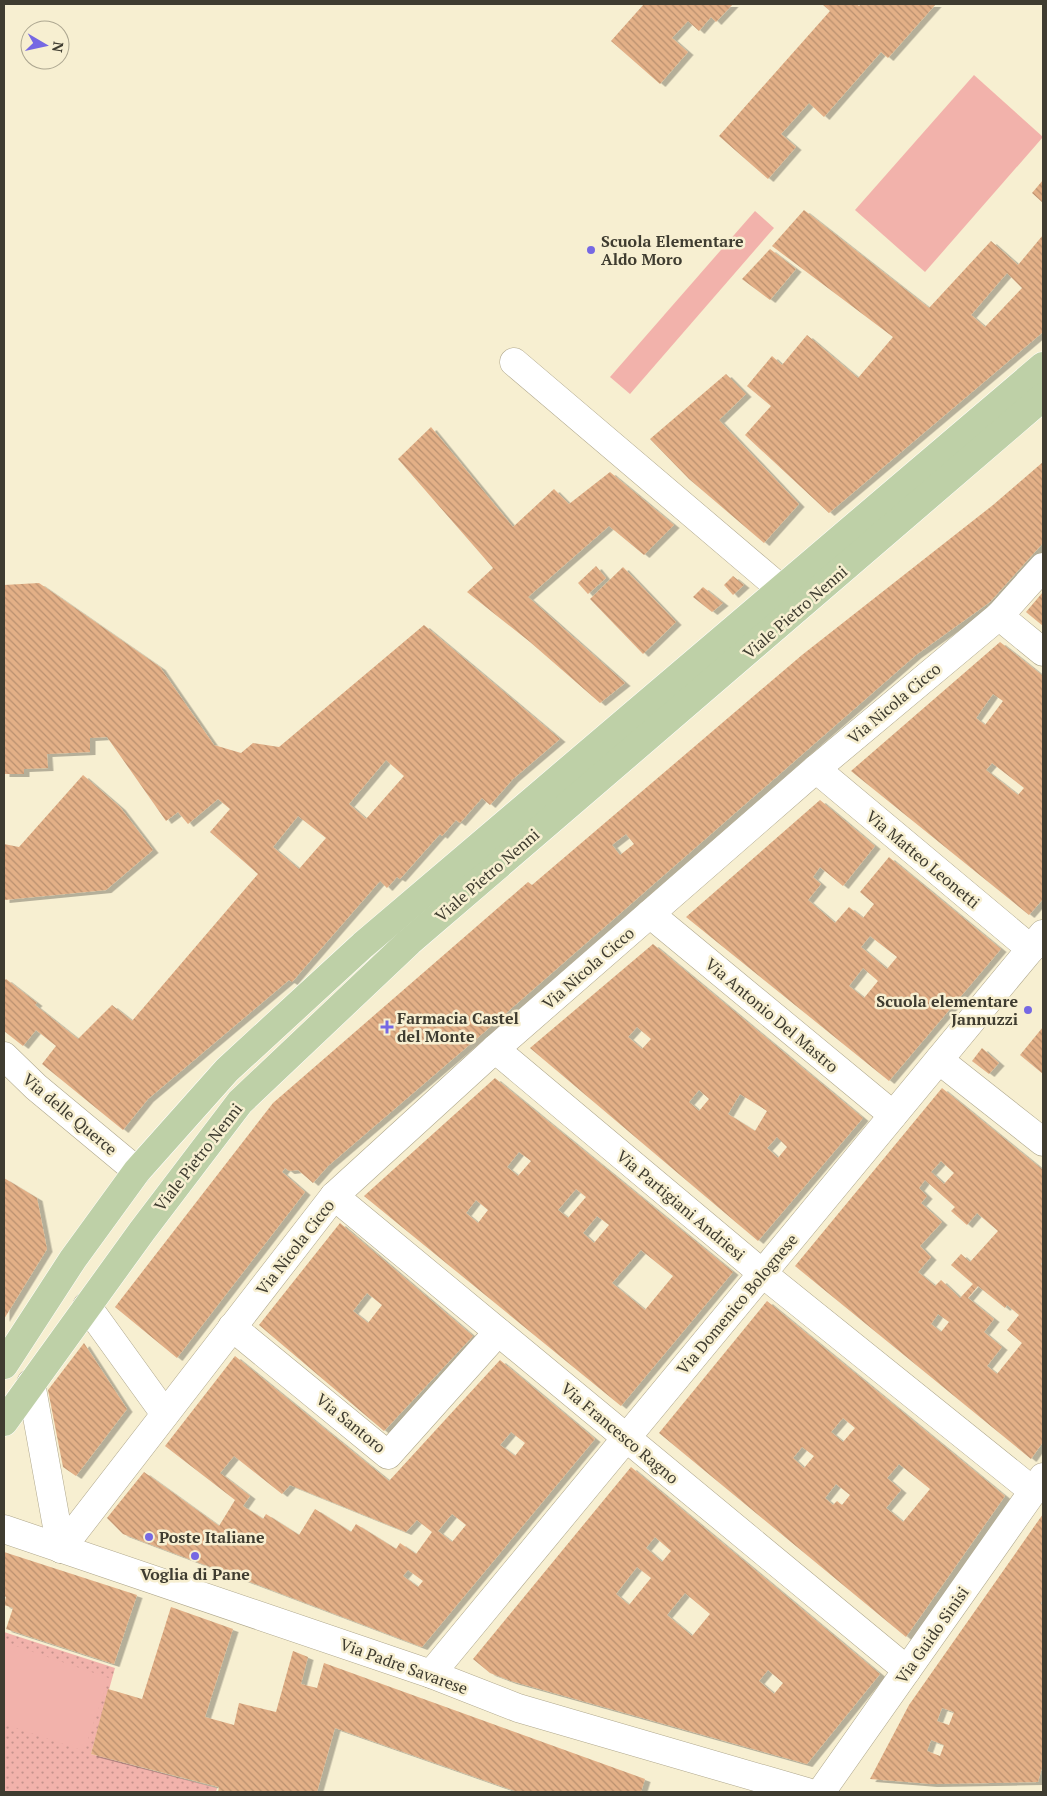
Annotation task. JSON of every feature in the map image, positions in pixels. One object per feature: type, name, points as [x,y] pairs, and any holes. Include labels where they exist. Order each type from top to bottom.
[{"type":"main road","name":"Viale Pietro Nenni","points":[[4,1365],[73,1259],[138,1171],[227,1070],[364,945],[1043,366]]},
{"type":"main road","name":"Viale Pietro Nenni","points":[[4,1422],[86,1306],[240,1102],[409,942],[1043,397]]},
{"type":"street","points":[[514,362],[781,589]]},
{"type":"street","name":"Via Nicola Cicco","points":[[61,1549],[334,1196],[495,1049],[816,769],[998,616],[1043,567]]},
{"type":"street","points":[[998,616],[1043,652]]},
{"type":"street","name":"Via Matteo Leonetti","points":[[816,769],[1037,941]]},
{"type":"street","name":"Via Antonio Del Mastro","points":[[650,914],[893,1115]]},
{"type":"street","name":"Via Domenico Bolognese","points":[[431,1674],[1037,941]]},
{"type":"street","name":"Via Partigiani Andriesi","points":[[495,1049],[762,1273],[1038,1484]]},
{"type":"street","name":"Via delle Querce","points":[[4,1056],[36,1086],[138,1171]]},
{"type":"street","points":[[939,1060],[1043,1142]]},
{"type":"street","name":"Via Francesco Ragno","points":[[334,1196],[907,1670]]},
{"type":"street","points":[[86,1306],[166,1414]]},
{"type":"street","name":"Via Santoro","points":[[232,1327],[388,1455],[498,1332]]},
{"type":"street","points":[[31,1383],[61,1549]]},
{"type":"street","name":"Via Guido Sinisi","points":[[821,1792],[1038,1484]]},
{"type":"street","name":"Via Padre Savarese","points":[[4,1529],[431,1674],[518,1708],[807,1792]]},
{"type":"shaded area","points":[[974,75],[1043,137],[925,272],[855,210]]},
{"type":"shaded area","points":[[755,211],[774,228],[630,394],[610,377]]},
{"type":"shaded area","points":[[4,1632],[115,1668],[91,1754],[217,1788],[216,1792],[4,1792]]},
{"type":"shaded area","points":[[4,1642],[109,1678],[84,1751],[4,1724]]},
{"type":"building","points":[[644,4],[733,4],[716,22],[711,17],[699,31],[688,21],[672,38],[688,52],[660,84],[611,41]]},
{"type":"building","points":[[822,4],[857,4],[859,6],[861,4],[936,4],[888,58],[881,52],[824,117],[809,103],[781,134],[796,147],[768,179],[719,136],[830,11]]},
{"type":"building","points":[[1043,180],[1043,203],[1032,193]]},
{"type":"building","points":[[804,210],[929,308],[991,241],[1018,265],[1043,235],[1043,332],[829,513],[745,435],[771,406],[747,386],[772,356],[782,365],[807,335],[858,378],[893,337],[772,246]],"holes":[[[1007,273],[1022,288],[985,327],[971,315]]]},
{"type":"building","points":[[770,249],[796,269],[770,300],[742,279]]},
{"type":"building","points":[[726,374],[746,394],[719,420],[799,504],[764,543],[689,479],[650,439]]},
{"type":"building","points":[[431,427],[513,527],[554,489],[569,504],[610,472],[674,525],[644,555],[609,526],[528,597],[625,683],[600,703],[530,642],[467,592],[493,568],[398,459]]},
{"type":"building","points":[[1043,462],[1043,543],[990,602],[916,655],[328,1166],[313,1183],[298,1170],[289,1171],[285,1168],[282,1172],[305,1192],[177,1358],[115,1307],[273,1103],[528,882],[532,885],[802,655],[993,505]],"holes":[[[626,834],[634,844],[620,855],[612,845]]]},
{"type":"building","points":[[596,566],[606,578],[588,594],[578,583]]},
{"type":"building","points":[[623,567],[676,622],[643,654],[590,599]]},
{"type":"building","points":[[733,576],[744,585],[733,595],[724,585]]},
{"type":"building","points":[[39,583],[160,667],[214,745],[241,753],[253,743],[279,747],[424,625],[560,739],[513,779],[490,805],[482,798],[460,823],[456,820],[442,836],[440,834],[400,879],[397,877],[387,888],[380,881],[292,982],[289,980],[148,1099],[123,1130],[42,1064],[56,1046],[36,1030],[23,1046],[4,1031],[4,981],[6,979],[37,1003],[35,1005],[78,1039],[112,1005],[132,1021],[258,874],[210,832],[230,809],[218,799],[188,824],[178,812],[166,821],[107,737],[90,738],[90,752],[47,754],[48,768],[24,769],[24,774],[4,774],[4,585]],"holes":[[[386,760],[404,776],[366,819],[349,804]],[[298,816],[326,838],[299,869],[273,847]]]},
{"type":"building","points":[[703,587],[723,603],[712,612],[693,597]]},
{"type":"building","points":[[1043,592],[1043,626],[1026,612]]},
{"type":"building","points":[[1000,642],[1043,676],[1043,899],[1029,915],[851,771]],"holes":[[[993,694],[1003,701],[985,725],[976,718]],[[992,763],[1024,788],[1018,795],[986,770]]]},
{"type":"building","points":[[83,775],[120,807],[153,850],[106,890],[4,900],[4,844],[19,847]]},
{"type":"building","points":[[820,800],[875,846],[843,886],[820,867],[813,877],[821,884],[808,900],[835,923],[849,907],[863,918],[874,904],[860,892],[889,857],[1001,949],[889,1081],[686,917]],"holes":[[[870,936],[897,957],[887,969],[861,947]],[[863,968],[878,981],[864,998],[849,986]]]},
{"type":"building","points":[[653,944],[863,1118],[758,1241],[530,1048]],"holes":[[[637,1027],[651,1039],[642,1049],[628,1037]],[[699,1090],[709,1099],[699,1111],[689,1102]],[[740,1094],[767,1111],[755,1131],[728,1114]],[[777,1137],[787,1147],[778,1158],[767,1148]]]},
{"type":"building","points":[[1043,1027],[1043,1074],[1020,1055]]},
{"type":"building","points":[[982,1048],[999,1063],[989,1074],[972,1061]]},
{"type":"building","points":[[495,1078],[733,1272],[621,1406],[364,1196]],"holes":[[[519,1152],[531,1161],[518,1176],[507,1167]],[[576,1189],[586,1197],[568,1218],[558,1210]],[[476,1200],[488,1210],[478,1223],[466,1213]],[[597,1216],[609,1225],[594,1243],[583,1233]],[[641,1250],[673,1276],[645,1310],[612,1283]]]},
{"type":"building","points":[[942,1088],[1043,1170],[1043,1261],[1041,1264],[1043,1266],[1043,1442],[1031,1459],[795,1266]],"holes":[[[941,1161],[954,1173],[944,1184],[931,1172]],[[925,1180],[955,1207],[951,1211],[967,1225],[977,1213],[998,1231],[970,1262],[961,1254],[951,1265],[973,1284],[960,1298],[941,1280],[935,1286],[918,1272],[931,1257],[920,1246],[942,1222],[921,1203],[927,1196],[919,1188]],[[978,1286],[1005,1308],[1007,1305],[1019,1315],[1007,1330],[1022,1343],[997,1374],[987,1366],[1002,1347],[984,1332],[994,1319],[968,1298]],[[938,1314],[949,1322],[941,1332],[931,1324]]]},
{"type":"building","points":[[4,1178],[37,1198],[47,1249],[4,1319]]},
{"type":"building","points":[[340,1223],[473,1336],[384,1431],[259,1325]],"holes":[[[367,1293],[382,1305],[368,1323],[353,1311]]]},
{"type":"building","points":[[767,1301],[1005,1496],[906,1637],[659,1433]],"holes":[[[843,1418],[855,1428],[843,1442],[831,1432]],[[802,1447],[814,1456],[804,1468],[793,1458]],[[899,1464],[930,1489],[903,1522],[886,1508],[901,1490],[887,1478]],[[836,1484],[850,1495],[842,1505],[837,1501],[833,1505],[825,1498]]]},
{"type":"building","points":[[84,1343],[127,1409],[76,1476],[63,1467],[48,1390]]},
{"type":"building","points":[[235,1356],[389,1481],[500,1360],[595,1439],[422,1647],[123,1534],[107,1518],[144,1472],[219,1526],[235,1500],[165,1446]],"holes":[[[511,1432],[525,1443],[515,1456],[500,1445]],[[234,1456],[282,1494],[290,1485],[406,1532],[417,1520],[432,1532],[416,1554],[400,1543],[396,1549],[356,1524],[351,1532],[315,1509],[299,1535],[266,1514],[263,1519],[243,1506],[250,1496],[220,1473]],[[452,1514],[466,1525],[452,1542],[438,1531]],[[408,1570],[423,1581],[418,1587],[403,1576]]]},
{"type":"building","points":[[631,1467],[880,1674],[807,1764],[511,1681],[490,1673],[473,1659]],"holes":[[[655,1537],[671,1551],[662,1562],[646,1548]],[[637,1567],[651,1578],[629,1605],[616,1594]],[[685,1593],[710,1614],[692,1636],[667,1615]],[[768,1670],[783,1683],[774,1694],[759,1681]]]},
{"type":"building","points":[[1043,1514],[1043,1598],[1041,1604],[1043,1605],[1043,1764],[1038,1782],[932,1784],[870,1779],[909,1705]],"holes":[[[942,1708],[954,1712],[949,1725],[937,1721]],[[931,1740],[944,1745],[940,1756],[927,1751]]]},
{"type":"building","points":[[4,1552],[137,1595],[114,1664],[6,1629],[13,1608],[4,1605],[6,1597],[4,1596]]},
{"type":"building","points":[[171,1607],[233,1629],[205,1717],[234,1725],[239,1703],[276,1712],[293,1651],[308,1657],[301,1684],[317,1688],[324,1663],[645,1779],[641,1792],[518,1792],[335,1728],[317,1792],[218,1792],[219,1787],[91,1754],[108,1689],[142,1699]]},
{"type":"place","name":"Scuola Elementare Aldo Moro","points":[[591,250]]},
{"type":"place","name":"Scuola elementare Jannuzzi","points":[[1028,1010]]},
{"type":"place","name":"Farmacia Castel del Monte","points":[[387,1027]]},
{"type":"place","name":"Poste Italiane","points":[[149,1537]]},
{"type":"place","name":"Voglia di Pane","points":[[195,1556]]}]
